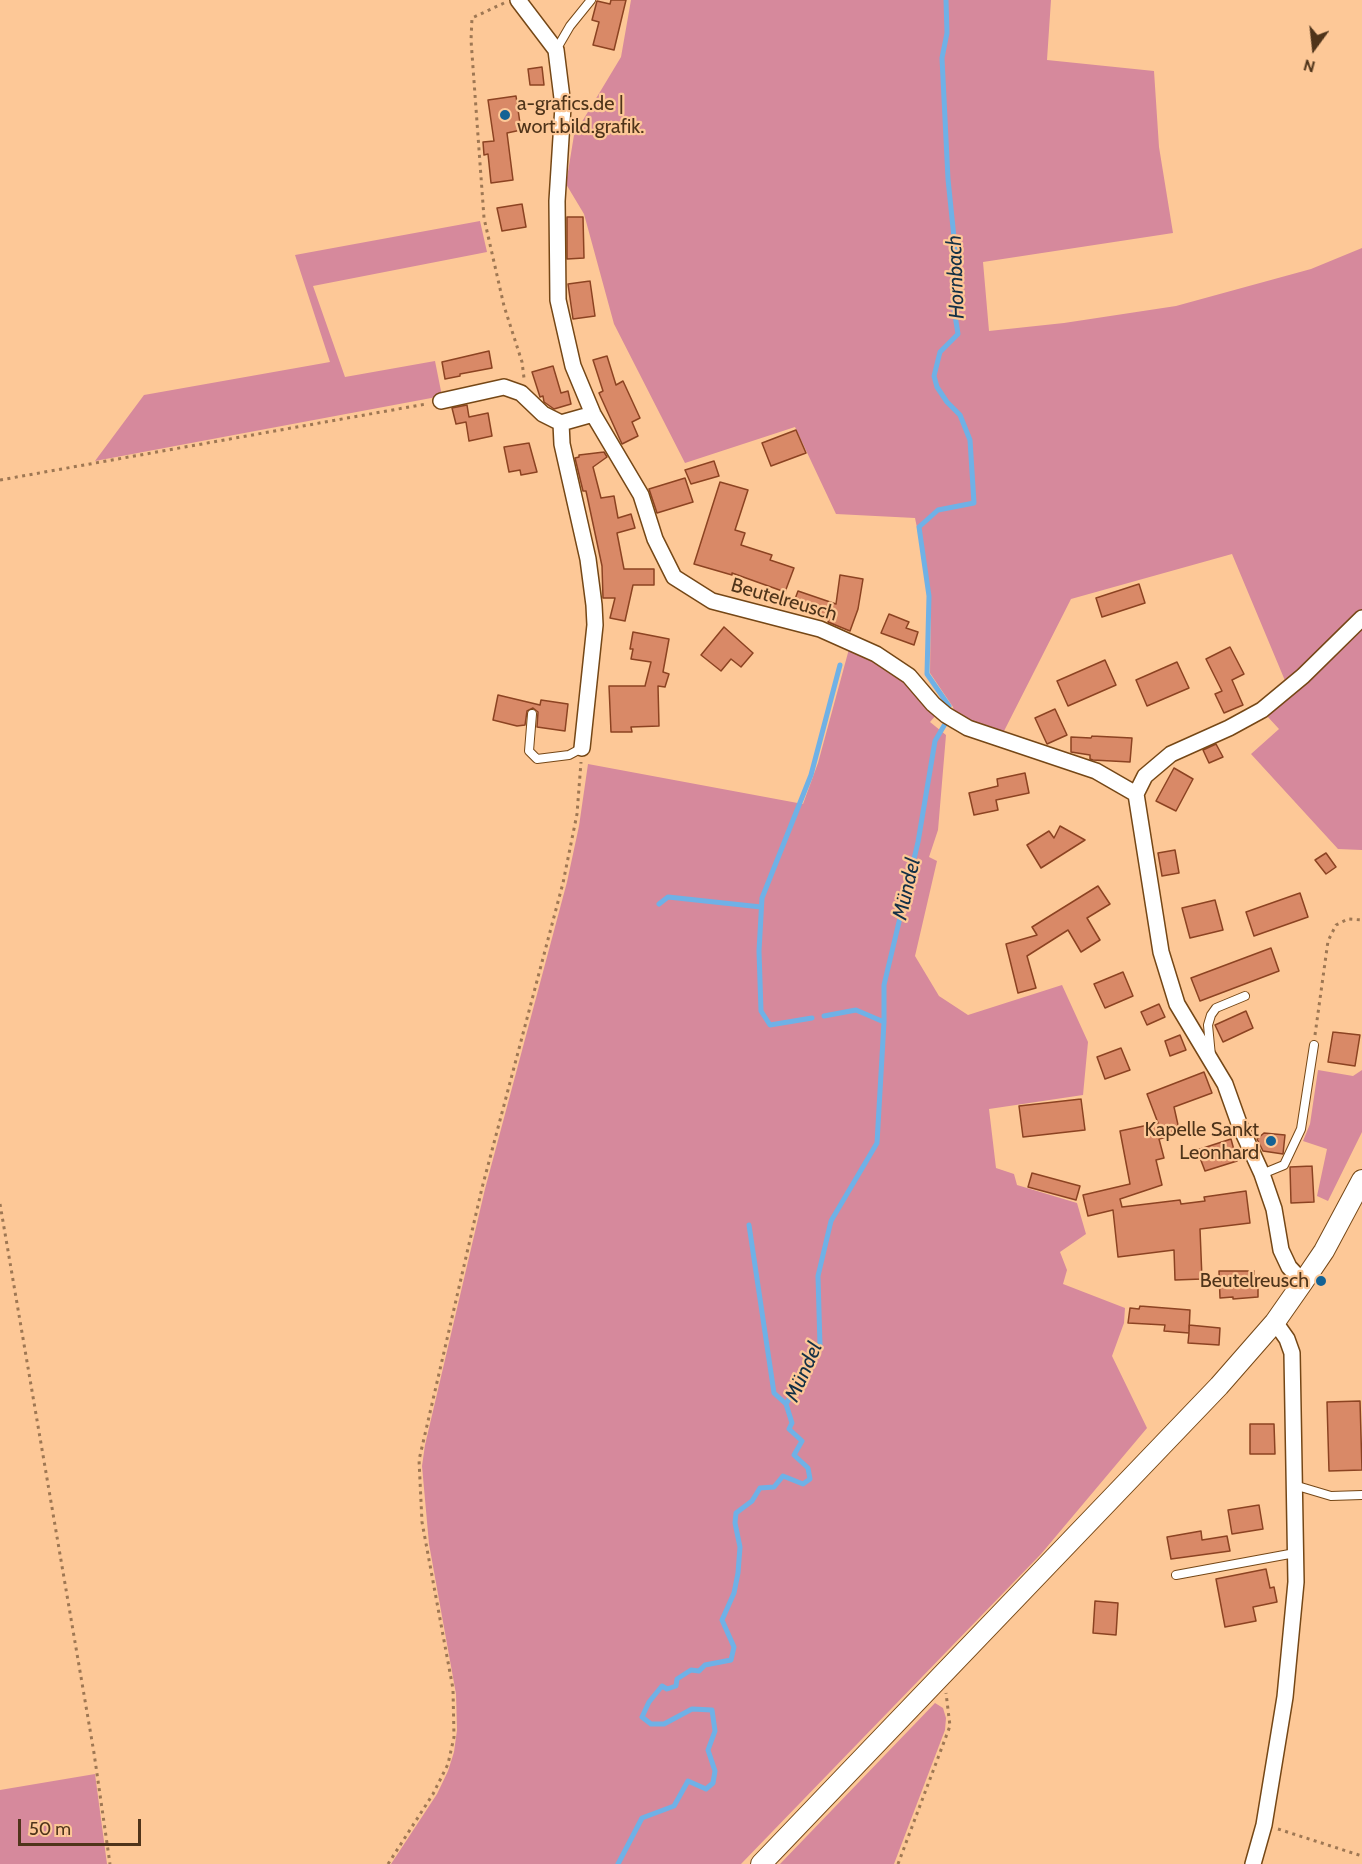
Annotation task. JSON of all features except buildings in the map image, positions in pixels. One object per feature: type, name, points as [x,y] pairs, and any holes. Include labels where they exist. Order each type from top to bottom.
[{"type":"main road","points":[[761,1864],[1219,1386],[1275,1322],[1303,1282],[1329,1242],[1362,1180]]},
{"type":"street","name":"Beutelreusch","points":[[518,0],[556,50],[563,106],[557,201],[558,300],[573,366],[593,414],[641,495],[655,539],[674,577],[712,601],[820,629],[876,654],[909,676],[933,704],[946,715],[968,728],[1096,771],[1136,794]]},
{"type":"street","points":[[441,401],[504,387],[521,393],[543,414],[561,423],[593,414]]},
{"type":"street","points":[[561,423],[562,444],[588,559],[594,605],[582,748]]},
{"type":"street","points":[[1303,1282],[1289,1267],[1281,1250],[1274,1209],[1262,1174],[1240,1126],[1226,1084],[1177,1004],[1161,952],[1136,794],[1144,776],[1172,754],[1262,710],[1303,676],[1362,618]]},
{"type":"street","points":[[1253,1864],[1264,1825],[1285,1697],[1296,1582],[1292,1353],[1287,1338],[1275,1322]]},
{"type":"lane","points":[[556,50],[570,26],[591,0]]},
{"type":"lane","points":[[532,714],[529,751],[537,759],[569,754],[582,748]]},
{"type":"lane","points":[[1210,1058],[1212,1055],[1208,1025],[1211,1015],[1216,1008],[1245,996]]},
{"type":"lane","points":[[1262,1174],[1284,1165],[1302,1129],[1314,1045]]},
{"type":"lane","points":[[1294,1485],[1331,1496],[1362,1495]]},
{"type":"lane","points":[[1176,1575],[1295,1553]]},
{"type":"path","points":[[511,0],[472,18],[471,40],[484,218],[504,306],[522,362],[527,399]]},
{"type":"path","points":[[0,480],[441,401]]},
{"type":"path","points":[[388,1864],[433,1794],[448,1764],[454,1737],[453,1689],[422,1522],[419,1460],[482,1188],[563,883],[577,814],[582,748]]},
{"type":"path","points":[[1314,1045],[1328,941],[1336,925],[1348,919],[1362,920]]},
{"type":"path","points":[[0,1204],[94,1753],[110,1864]]},
{"type":"path","points":[[898,1864],[950,1726],[948,1697],[939,1678]]},
{"type":"path","points":[[1264,1825],[1362,1856]]},
{"type":"shaded area","points":[[631,0],[1051,0],[1047,60],[1154,71],[1159,147],[1173,233],[983,262],[989,331],[1064,323],[1176,306],[1311,269],[1362,248],[1362,613],[1286,683],[1232,554],[1071,599],[1002,735],[954,713],[953,707],[930,673],[931,596],[915,518],[836,514],[795,427],[685,463],[614,324],[584,214],[566,184],[574,135],[621,57]]},
{"type":"shaded area","points":[[480,221],[487,252],[313,286],[345,377],[435,361],[442,396],[95,461],[144,395],[330,362],[295,255]]},
{"type":"shaded area","points":[[1362,629],[1362,850],[1338,849],[1251,754],[1279,729],[1267,716]]},
{"type":"shaded area","points":[[849,649],[875,660],[898,675],[937,714],[930,722],[946,735],[938,830],[929,857],[937,861],[915,956],[939,996],[968,1015],[1062,985],[1088,1042],[1083,1095],[989,1109],[996,1168],[1014,1174],[1017,1185],[1077,1203],[1086,1234],[1060,1252],[1067,1270],[1063,1284],[1125,1308],[1124,1323],[1112,1356],[1147,1428],[1041,1554],[741,1864],[391,1864],[437,1794],[454,1752],[457,1730],[456,1694],[429,1544],[422,1466],[485,1189],[567,882],[579,826],[588,764],[803,804],[818,763]]},
{"type":"shaded area","points":[[1318,1070],[1353,1076],[1362,1070],[1362,1132],[1328,1201],[1317,1196],[1327,1149],[1303,1141],[1310,1124]]},
{"type":"shaded area","points":[[935,1703],[943,1708],[946,1718],[945,1730],[894,1864],[780,1864]]},
{"type":"shaded area","points":[[95,1774],[107,1864],[0,1864],[0,1790]]},
{"type":"waterway","name":"Hornbach","points":[[946,0],[947,33],[942,58],[948,179],[957,267],[954,309],[958,334],[940,352],[934,376],[937,387],[960,415],[970,440],[974,503],[938,510],[919,527],[929,596],[927,674],[949,706]]},
{"type":"waterway","points":[[812,1018],[770,1025],[761,1011],[759,951],[762,898],[811,775],[840,665]]},
{"type":"waterway","name":"Mündel","points":[[618,1864],[642,1818],[674,1806],[688,1781],[706,1789],[713,1783],[715,1771],[708,1750],[715,1731],[712,1710],[692,1709],[664,1724],[651,1724],[642,1717],[649,1702],[662,1686],[667,1689],[676,1686],[677,1679],[691,1670],[699,1671],[705,1665],[731,1660],[734,1647],[722,1620],[734,1593],[738,1573],[740,1547],[735,1523],[736,1513],[752,1501],[760,1488],[774,1487],[783,1476],[803,1484],[810,1479],[808,1468],[794,1455],[802,1441],[789,1429],[792,1423],[786,1404],[820,1346],[818,1276],[831,1221],[877,1143],[884,985],[918,842],[935,741],[945,724]]},
{"type":"waterway","points":[[659,904],[668,897],[761,907]]},
{"type":"waterway","points":[[824,1016],[856,1010],[884,1022]]},
{"type":"waterway","points":[[749,1225],[774,1393],[786,1404]]},
{"type":"place","name":"a-grafics.de | wort.bild.grafik.","points":[[505,115]]},
{"type":"place","name":"Kapelle Sankt Leonhard","points":[[1271,1141]]},
{"type":"place","name":"Beutelreusch","points":[[1321,1281]]}]
